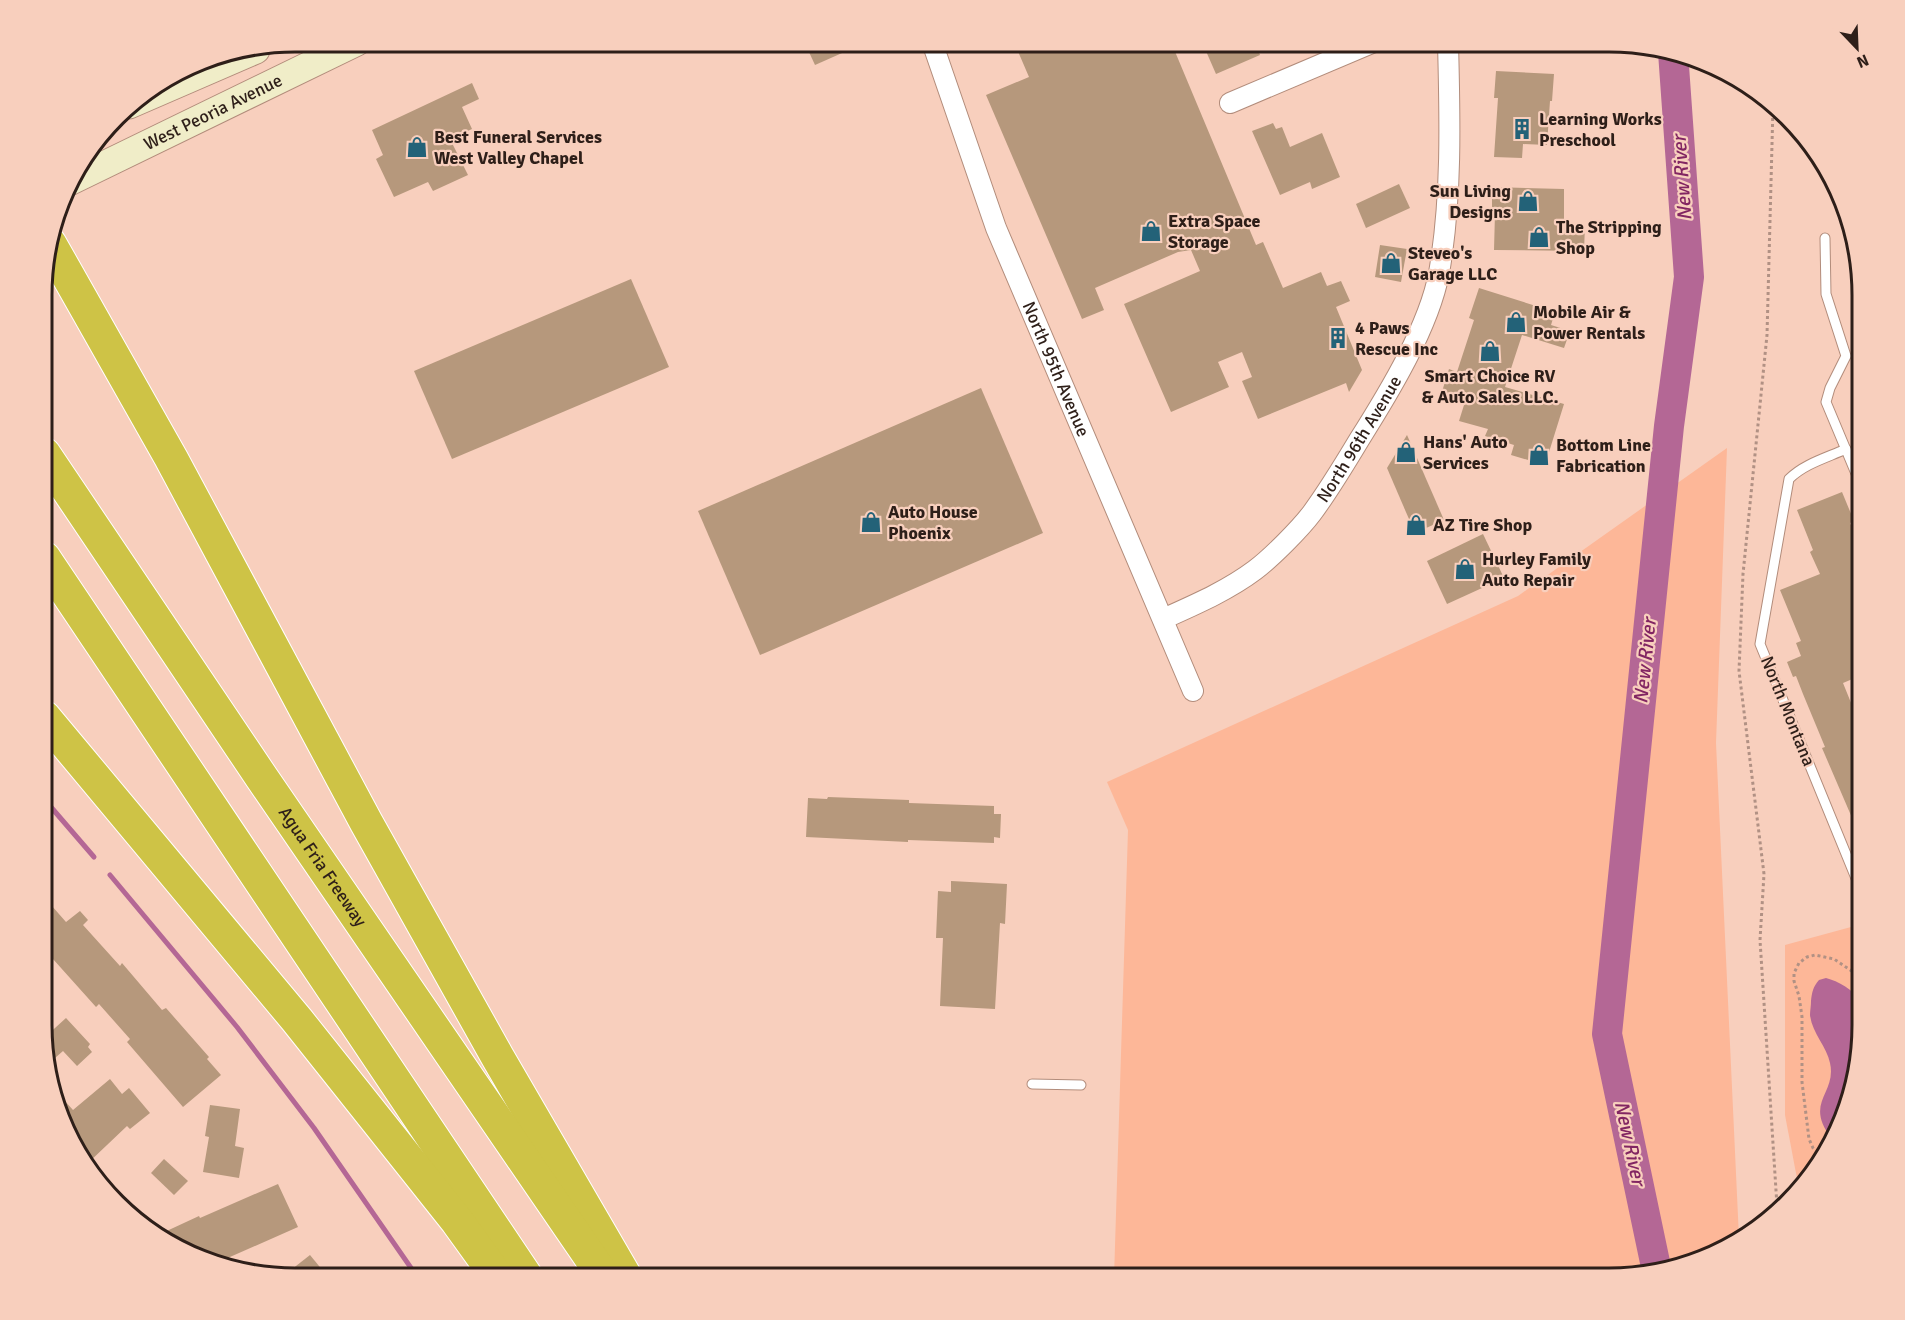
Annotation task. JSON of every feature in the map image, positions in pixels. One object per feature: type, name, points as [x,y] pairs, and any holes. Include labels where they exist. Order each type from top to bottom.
[{"type":"highway","points":[[56,255],[176,469],[360,812],[491,1046],[620,1268]]},
{"type":"highway","name":"Agua Fria Freeway","points":[[52,466],[597,1268]]},
{"type":"highway","points":[[52,570],[520,1268]]},
{"type":"highway","points":[[52,727],[297,1020],[457,1221],[491,1268]]},
{"type":"main road","name":"West Peoria Avenue","points":[[85,174],[336,52]]},
{"type":"main road","name":"West Peoria Avenue","points":[[170,87],[227,62]]},
{"type":"street","name":"North 95th Avenue","points":[[935,52],[1000,237],[1193,691]]},
{"type":"street","points":[[1230,103],[1350,52]]},
{"type":"street","name":"North 96th Avenue","points":[[1163,619],[1231,586],[1256,570],[1275,552],[1311,514],[1388,393],[1427,312],[1438,275],[1445,222],[1449,158],[1448,52]]},
{"type":"lane","points":[[1825,238],[1826,294],[1846,356],[1830,388],[1826,402],[1852,464]]},
{"type":"lane","name":"North Montana","points":[[1846,449],[1809,465],[1796,472],[1788,480],[1760,644],[1852,869]]},
{"type":"lane","points":[[1032,1084],[1081,1085]]},
{"type":"path","points":[[1817,1152],[1809,1139],[1802,1082],[1802,1017],[1794,973],[1799,963],[1815,955],[1834,959],[1852,971]]},
{"type":"shaded area","points":[[1727,448],[1716,743],[1739,1231],[1688,1255],[1657,1263],[1610,1268],[1114,1268],[1128,830],[1107,782],[1518,596]]},
{"type":"shaded area","points":[[1852,927],[1852,1040],[1848,1072],[1840,1103],[1827,1132],[1812,1160],[1797,1178],[1785,1115],[1785,945]]},
{"type":"shaded area","points":[[1826,978],[1852,992],[1852,1040],[1848,1072],[1840,1103],[1827,1131],[1820,1116],[1820,1107],[1829,1083],[1830,1063],[1810,1015],[1811,998],[1819,980]]},
{"type":"building","points":[[809,52],[844,52],[815,65]]},
{"type":"building","points":[[1018,52],[1175,52],[1256,245],[1263,242],[1283,288],[1321,272],[1327,286],[1341,281],[1350,301],[1336,307],[1362,370],[1349,392],[1346,383],[1258,419],[1242,381],[1252,377],[1242,352],[1218,362],[1229,387],[1171,412],[1124,304],[1200,271],[1191,250],[1178,252],[1095,288],[1104,310],[1082,319],[986,95],[1029,77]]},
{"type":"building","points":[[1206,52],[1259,52],[1260,55],[1216,74]]},
{"type":"building","points":[[1496,71],[1554,74],[1547,145],[1523,144],[1522,158],[1494,157],[1498,98],[1494,98]]},
{"type":"building","name":"Best Funeral Services West Valley Chapel","points":[[472,83],[479,99],[462,107],[472,129],[450,139],[468,175],[433,191],[428,182],[394,197],[376,159],[383,155],[372,130]]},
{"type":"building","points":[[1273,123],[1276,129],[1282,127],[1290,147],[1322,133],[1340,177],[1312,189],[1310,182],[1280,195],[1252,131]]},
{"type":"building","points":[[1399,184],[1410,208],[1366,228],[1356,204]]},
{"type":"building","points":[[1492,187],[1564,189],[1564,225],[1585,225],[1584,251],[1494,250],[1495,213],[1492,213]]},
{"type":"building","name":"Steveo's Garage LLC","points":[[1380,245],[1407,249],[1401,282],[1375,277]]},
{"type":"building","points":[[631,279],[669,367],[452,459],[414,371]]},
{"type":"building","points":[[1479,288],[1555,312],[1551,325],[1570,331],[1564,348],[1522,335],[1505,387],[1564,404],[1545,465],[1511,455],[1514,445],[1485,436],[1488,429],[1459,421],[1464,405],[1440,398],[1449,369],[1457,372],[1474,320],[1469,318]]},
{"type":"building","name":"Auto House Phoenix","points":[[981,388],[1043,533],[760,655],[698,511]]},
{"type":"building","points":[[1407,435],[1444,520],[1415,533],[1387,468]]},
{"type":"building","points":[[1842,492],[1852,516],[1850,523],[1852,528],[1852,679],[1843,683],[1852,705],[1852,818],[1822,748],[1825,747],[1796,676],[1793,677],[1787,662],[1801,656],[1796,643],[1801,641],[1780,590],[1820,574],[1810,552],[1813,550],[1797,510]]},
{"type":"building","name":"Hurley Family Auto Repair","points":[[1483,534],[1504,578],[1447,604],[1427,561]]},
{"type":"building","points":[[828,797],[994,806],[994,814],[1001,814],[1000,838],[994,837],[994,843],[806,837],[808,798],[827,799]]},
{"type":"building","points":[[951,881],[1007,884],[1005,924],[1000,923],[995,1009],[940,1006],[943,938],[936,938],[938,891],[951,892]]},
{"type":"building","points":[[52,906],[66,922],[80,911],[88,920],[83,925],[120,966],[122,963],[162,1010],[166,1008],[209,1057],[207,1059],[221,1075],[183,1107],[127,1042],[130,1039],[99,1004],[96,1007],[52,958]]},
{"type":"building","points":[[66,1018],[90,1044],[88,1047],[92,1052],[77,1066],[63,1051],[55,1058],[52,1030]]},
{"type":"building","points":[[110,1079],[122,1094],[129,1088],[150,1113],[130,1129],[127,1126],[92,1159],[64,1100],[73,1110]]},
{"type":"building","points":[[210,1105],[240,1109],[235,1146],[244,1148],[239,1178],[203,1172],[209,1137],[205,1136]]},
{"type":"building","points":[[164,1159],[188,1181],[174,1195],[151,1173]]},
{"type":"building","points":[[278,1184],[298,1227],[228,1258],[203,1249],[167,1231],[199,1216],[200,1218]]},
{"type":"building","points":[[310,1255],[321,1268],[296,1268],[294,1268]]},
{"type":"waterway","name":"New River","points":[[1655,1263],[1607,1034],[1669,426],[1689,277],[1674,61]]},
{"type":"waterway","points":[[52,808],[94,857]]},
{"type":"waterway","points":[[110,875],[237,1027],[314,1128],[411,1268]]},
{"type":"place","name":"Learning Works Preschool","points":[[1522,129]]},
{"type":"place","name":"Best Funeral Services West Valley Chapel","points":[[417,147]]},
{"type":"place","name":"Sun Living Designs","points":[[1528,201]]},
{"type":"place","name":"Extra Space Storage","points":[[1151,231]]},
{"type":"place","name":"The Stripping Shop","points":[[1539,237]]},
{"type":"place","name":"Steveo's Garage LLC","points":[[1391,263]]},
{"type":"place","name":"Mobile Air & Power Rentals","points":[[1516,322]]},
{"type":"place","name":"4 Paws Rescue Inc","points":[[1338,338]]},
{"type":"place","name":"Smart Choice RV & Auto Sales LLC.","points":[[1490,351]]},
{"type":"place","name":"Hans' Auto Services","points":[[1406,452]]},
{"type":"place","name":"Bottom Line Fabrication","points":[[1539,455]]},
{"type":"place","name":"Auto House Phoenix","points":[[871,522]]},
{"type":"place","name":"AZ Tire Shop","points":[[1416,525]]},
{"type":"place","name":"Hurley Family Auto Repair","points":[[1465,569]]}]
